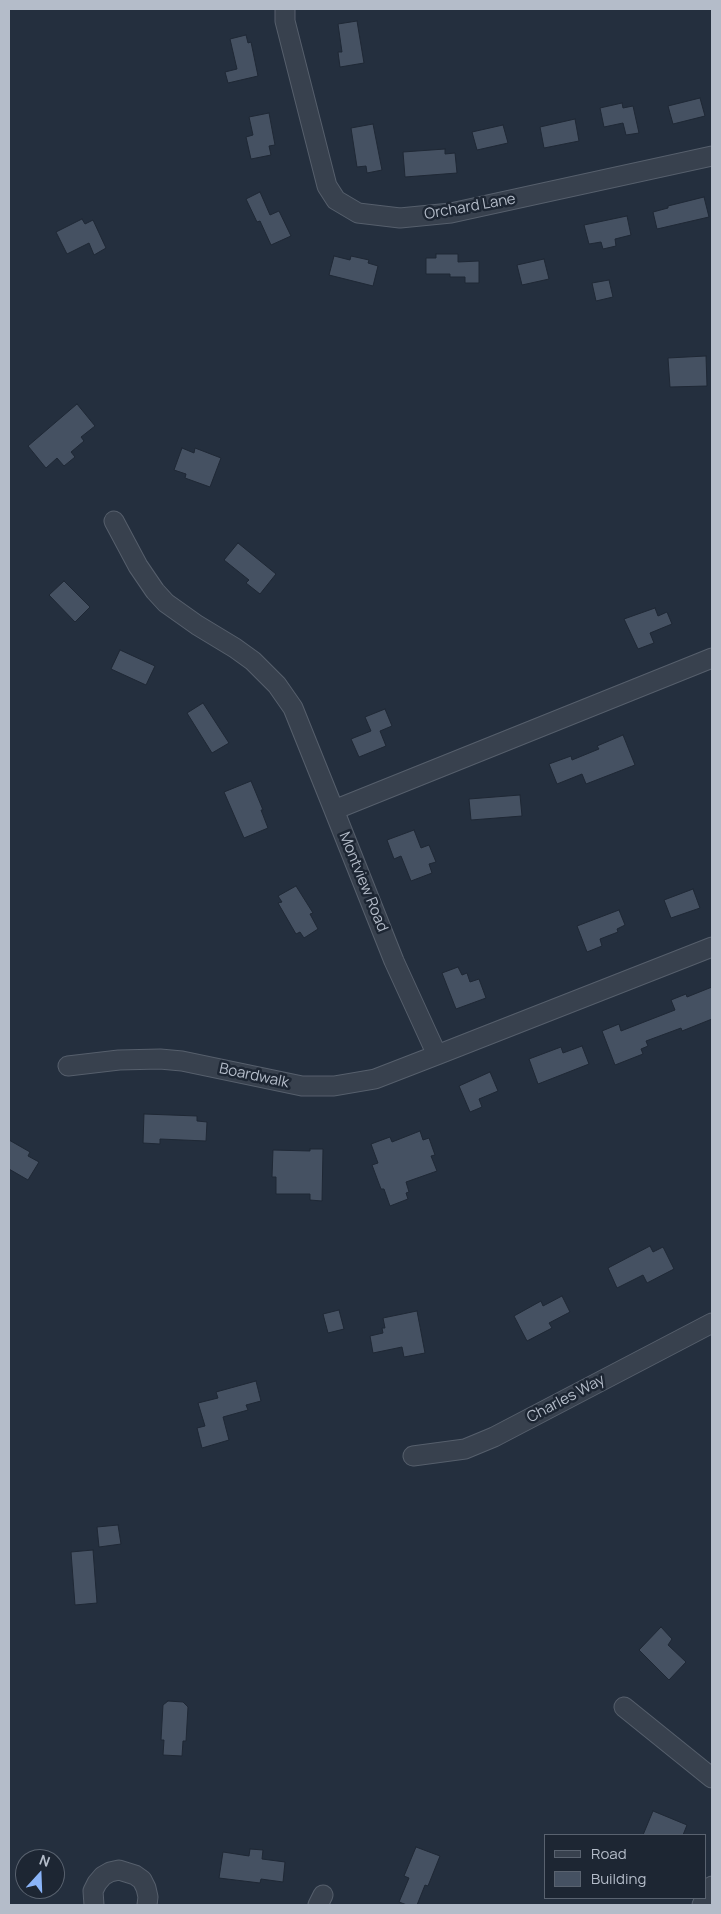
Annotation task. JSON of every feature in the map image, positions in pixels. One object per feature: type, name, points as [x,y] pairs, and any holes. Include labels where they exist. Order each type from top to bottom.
[{"type":"street","name":"Orchard Lane","points":[[285,9],[284,21],[327,186],[336,200],[358,213],[400,218],[451,213],[712,156]]},
{"type":"street","name":"Montview Road","points":[[114,521],[142,572],[166,602],[197,625],[247,657],[278,685],[293,708],[394,961],[436,1055]]},
{"type":"street","points":[[334,810],[712,658]]},
{"type":"street","points":[[436,1055],[712,947]]},
{"type":"street","name":"Boardwalk","points":[[68,1066],[110,1061],[160,1059],[182,1061],[302,1086],[334,1086],[375,1079],[436,1055]]},
{"type":"street","name":"Charles Way","points":[[413,1456],[465,1449],[494,1437],[712,1323]]},
{"type":"street","points":[[624,1708],[712,1778]]},
{"type":"street","points":[[94,1905],[93,1891],[97,1883],[103,1876],[119,1870],[135,1874],[142,1880],[148,1896],[147,1905]]},
{"type":"street","points":[[706,1897],[712,1886]]},
{"type":"building","points":[[357,21],[364,63],[340,67],[338,52],[342,52],[338,24]]},
{"type":"building","points":[[246,35],[248,43],[251,42],[258,76],[228,83],[225,72],[237,69],[230,39]]},
{"type":"building","points":[[700,98],[705,116],[673,124],[668,106]]},
{"type":"building","points":[[622,103],[623,108],[633,106],[639,133],[626,135],[623,123],[604,127],[600,108]]},
{"type":"building","points":[[269,113],[275,145],[269,146],[271,155],[251,159],[246,137],[253,135],[249,117]]},
{"type":"building","points":[[575,119],[579,141],[544,148],[540,127]]},
{"type":"building","points":[[373,124],[382,170],[367,173],[366,166],[357,167],[351,128]]},
{"type":"building","points":[[503,125],[508,143],[477,150],[472,132]]},
{"type":"building","points":[[445,149],[445,154],[455,153],[457,173],[405,177],[403,152]]},
{"type":"building","points":[[260,192],[270,215],[279,211],[291,236],[271,245],[260,221],[257,222],[246,199]]},
{"type":"building","points":[[704,197],[709,217],[657,229],[653,212],[668,208],[668,206]]},
{"type":"building","points":[[627,216],[631,235],[615,239],[616,246],[603,249],[601,242],[589,244],[584,225]]},
{"type":"building","points":[[82,219],[85,224],[93,220],[106,248],[94,255],[89,243],[67,254],[56,232]]},
{"type":"building","points":[[436,254],[458,254],[458,262],[479,261],[479,283],[465,283],[465,277],[450,277],[450,274],[426,274],[426,258],[436,258]]},
{"type":"building","points":[[334,256],[350,260],[351,256],[369,260],[368,263],[378,266],[373,286],[329,275]]},
{"type":"building","points":[[544,259],[549,279],[522,285],[517,265]]},
{"type":"building","points":[[609,280],[613,297],[596,301],[592,283]]},
{"type":"building","points":[[706,356],[707,386],[670,387],[668,358]]},
{"type":"building","points":[[77,404],[95,426],[81,437],[84,441],[71,452],[75,457],[64,466],[57,458],[46,468],[28,446]]},
{"type":"building","points":[[182,448],[194,453],[195,448],[221,458],[210,487],[185,478],[186,474],[174,470]]},
{"type":"building","points":[[238,543],[276,574],[260,594],[246,583],[249,580],[224,560]]},
{"type":"building","points":[[64,581],[90,607],[75,622],[49,595]]},
{"type":"building","points":[[655,608],[658,616],[667,612],[672,624],[650,633],[654,643],[638,649],[624,619]]},
{"type":"building","points":[[120,650],[155,666],[146,685],[111,669]]},
{"type":"building","points":[[203,703],[229,743],[212,753],[187,713]]},
{"type":"building","points":[[385,709],[392,726],[380,731],[386,746],[359,757],[351,739],[371,731],[365,717]]},
{"type":"building","points":[[623,735],[635,765],[586,784],[582,774],[557,784],[549,764],[571,756],[572,760],[599,749],[597,746]]},
{"type":"building","points":[[251,781],[268,828],[244,838],[224,792]]},
{"type":"building","points":[[520,795],[522,816],[471,820],[469,799]]},
{"type":"building","points":[[414,830],[421,848],[429,845],[436,862],[429,864],[432,873],[411,881],[401,856],[394,859],[387,840]]},
{"type":"building","points":[[296,886],[313,913],[310,914],[318,929],[304,938],[300,932],[296,934],[278,903],[282,902],[278,896]]},
{"type":"building","points":[[693,889],[700,908],[671,918],[664,900]]},
{"type":"building","points":[[619,910],[625,925],[617,929],[618,932],[600,939],[602,946],[587,952],[577,926]]},
{"type":"building","points":[[458,967],[462,975],[467,973],[470,982],[479,979],[486,998],[456,1009],[442,973]]},
{"type":"building","points":[[712,987],[712,1019],[682,1031],[681,1028],[646,1041],[648,1046],[641,1049],[643,1054],[615,1065],[602,1031],[619,1024],[621,1031],[675,1010],[671,1000],[686,994],[687,997]]},
{"type":"building","points":[[582,1046],[589,1064],[538,1084],[529,1059],[561,1047],[563,1053]]},
{"type":"building","points":[[490,1072],[498,1091],[479,1099],[482,1107],[470,1112],[459,1086]]},
{"type":"building","points":[[144,1114],[197,1116],[197,1121],[207,1122],[206,1141],[160,1139],[160,1144],[143,1143]]},
{"type":"building","points":[[420,1131],[423,1140],[429,1138],[435,1155],[431,1156],[437,1171],[406,1182],[409,1192],[406,1193],[408,1199],[390,1206],[372,1165],[378,1163],[371,1144],[390,1137],[392,1142]]},
{"type":"building","points":[[9,1140],[30,1152],[28,1156],[39,1162],[28,1180],[9,1169]]},
{"type":"building","points":[[310,1149],[323,1149],[322,1201],[310,1200],[310,1194],[276,1194],[276,1177],[272,1177],[273,1150],[310,1151]]},
{"type":"building","points":[[650,1246],[653,1252],[663,1247],[674,1269],[647,1283],[643,1275],[617,1288],[608,1268]]},
{"type":"building","points":[[562,1296],[570,1312],[549,1323],[552,1328],[527,1341],[514,1316],[541,1301],[543,1306]]},
{"type":"building","points":[[339,1310],[344,1329],[328,1333],[323,1314]]},
{"type":"building","points":[[417,1311],[425,1353],[404,1357],[402,1347],[373,1353],[370,1336],[383,1333],[382,1328],[385,1328],[383,1318]]},
{"type":"building","points":[[256,1381],[261,1401],[246,1405],[248,1410],[223,1417],[229,1440],[202,1448],[197,1428],[205,1426],[198,1403],[218,1398],[216,1392]]},
{"type":"building","points":[[118,1525],[121,1544],[99,1547],[97,1527]]},
{"type":"building","points":[[93,1550],[97,1603],[75,1605],[71,1552]]},
{"type":"building","points":[[661,1627],[672,1639],[668,1645],[686,1662],[669,1680],[639,1650]]},
{"type":"building","points":[[168,1701],[183,1702],[188,1707],[186,1741],[183,1741],[182,1756],[163,1755],[164,1740],[161,1740],[163,1705]]},
{"type":"building","points":[[653,1811],[687,1825],[683,1834],[643,1834]]},
{"type":"building","points":[[416,1847],[440,1856],[428,1886],[425,1885],[417,1905],[407,1905],[399,1902],[409,1878],[404,1876]]},
{"type":"building","points":[[250,1849],[263,1850],[262,1859],[285,1862],[283,1882],[261,1879],[260,1883],[219,1878],[223,1852],[249,1856]]}]
